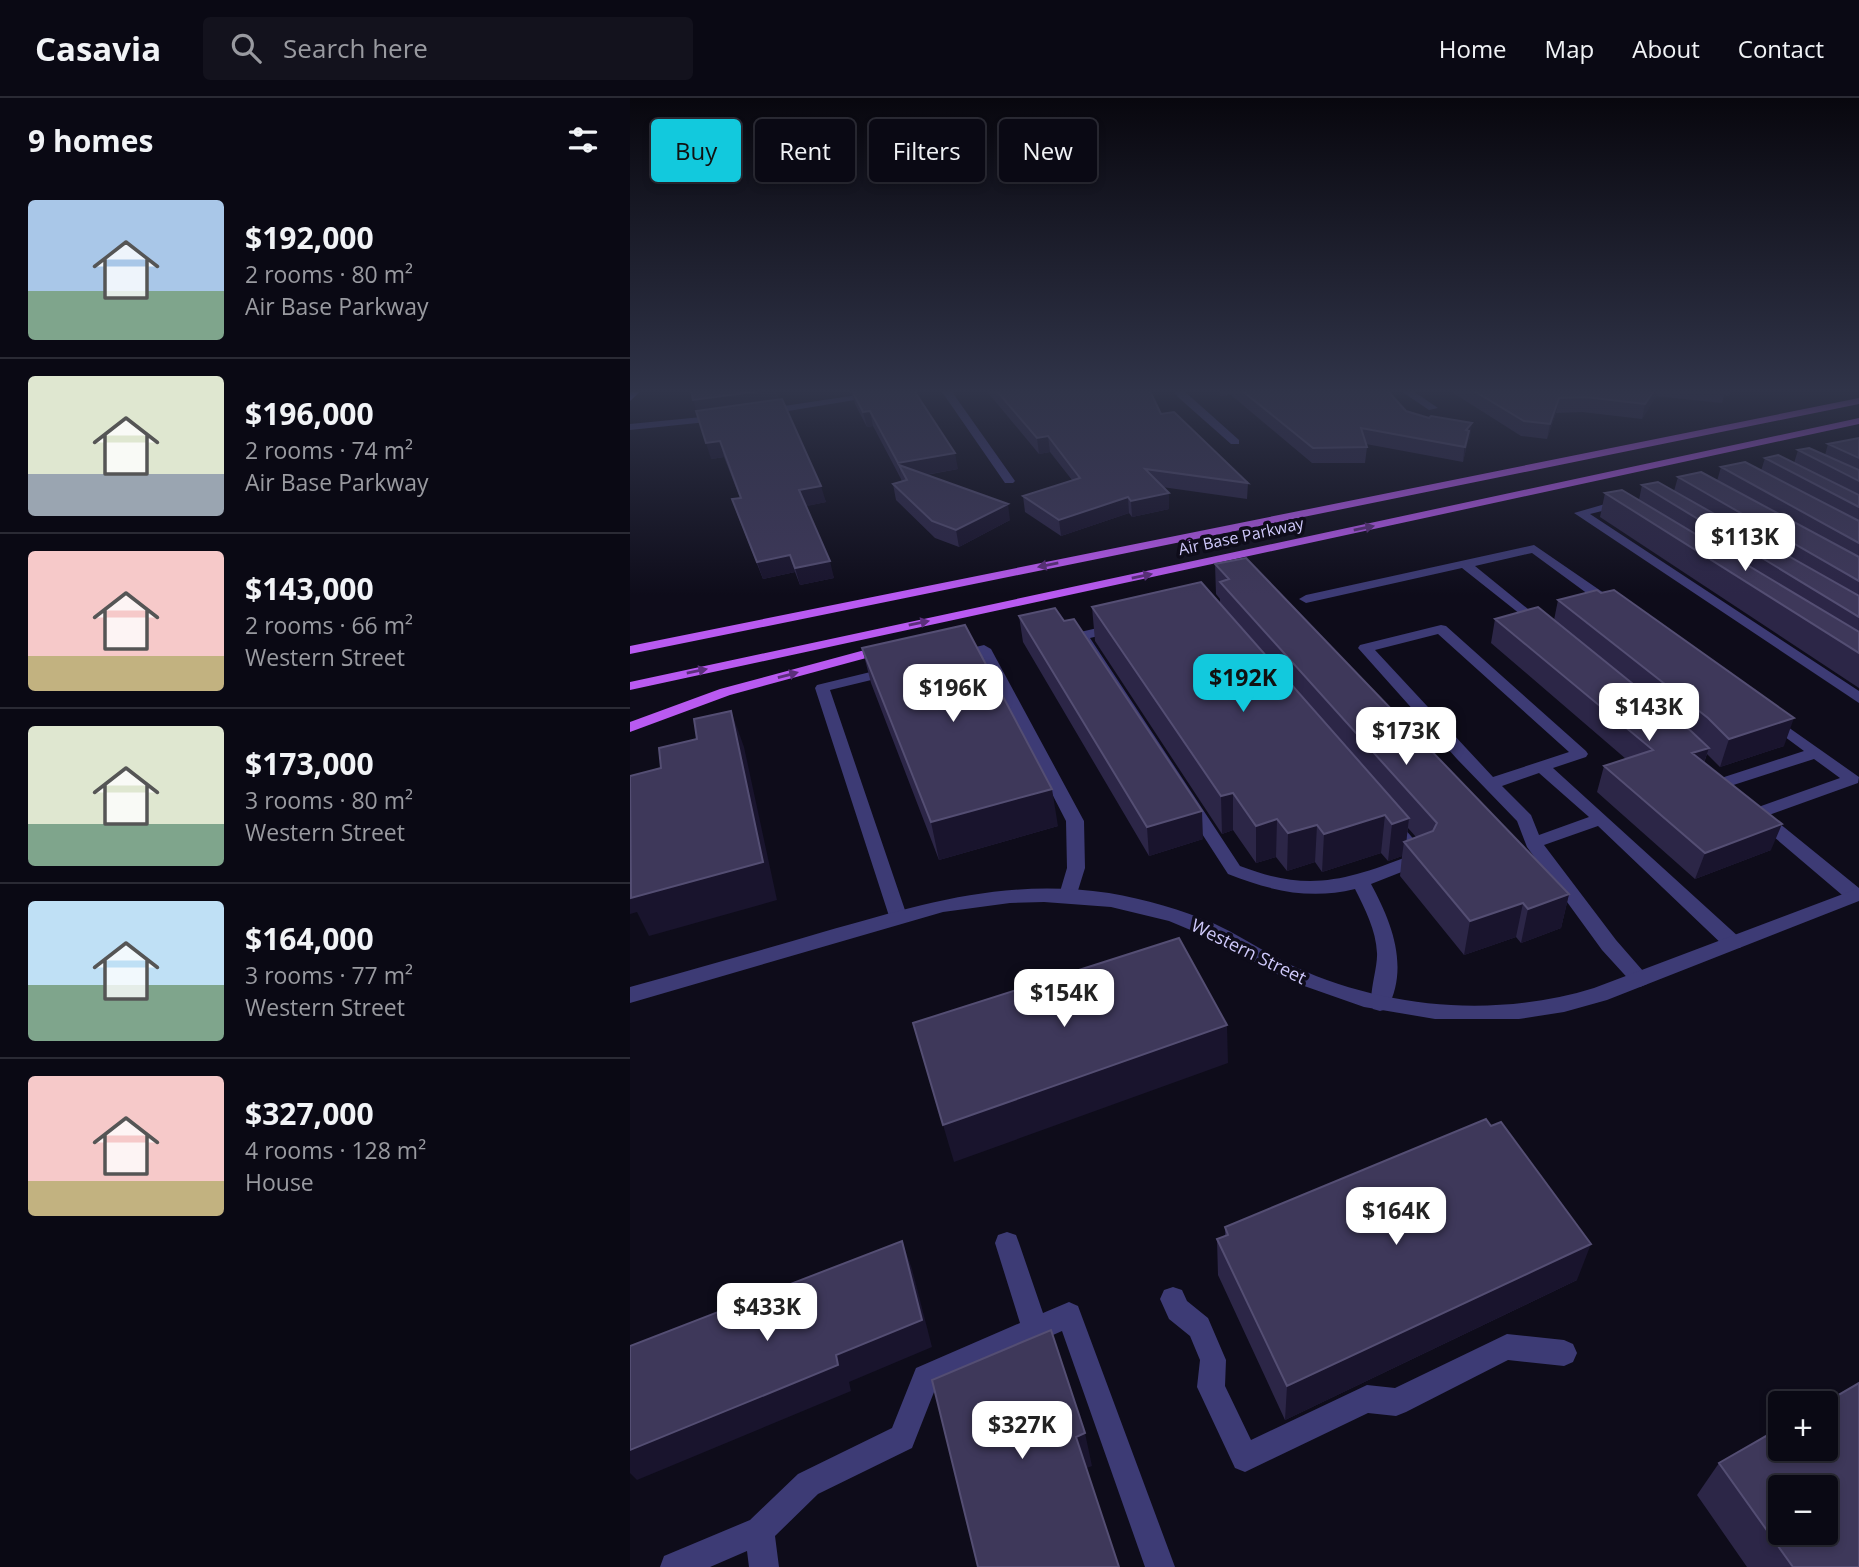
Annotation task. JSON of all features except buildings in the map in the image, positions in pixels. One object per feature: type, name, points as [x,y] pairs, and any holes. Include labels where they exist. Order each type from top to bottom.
[{"type":"main road","name":"Air Base Parkway","points":[[630,650],[1580,458]]},
{"type":"main road","name":"Air Base Parkway","points":[[630,686],[1689,458]]},
{"type":"main road","points":[[928,637],[1093,586]]},
{"type":"main road","points":[[630,727],[725,692],[901,645]]},
{"type":"street","points":[[993,458],[1009,481]]},
{"type":"street","points":[[1639,499],[1621,508],[1580,513],[1859,698]]},
{"type":"street","points":[[1306,599],[1535,549],[1624,614]]},
{"type":"street","points":[[1465,564],[1551,635]]},
{"type":"street","points":[[1205,607],[1421,858],[1360,880],[1313,889],[1268,883],[1234,870],[1081,636],[1205,607]]},
{"type":"street","points":[[1491,784],[1580,754],[1441,629],[1365,648],[1463,756],[1525,819],[1533,843],[1609,945],[1640,979]]},
{"type":"street","points":[[943,659],[984,649],[1075,821],[1076,868],[1068,895]]},
{"type":"street","points":[[898,916],[822,688],[903,669]]},
{"type":"street","points":[[1747,806],[1852,779],[1759,712]]},
{"type":"street","points":[[1815,752],[1717,780],[1857,894]]},
{"type":"street","points":[[1541,766],[1733,943]]},
{"type":"street","points":[[1533,843],[1601,819]]},
{"type":"street","points":[[1360,880],[1388,942],[1388,969],[1380,1003]]},
{"type":"street","name":"Western Street","points":[[630,995],[898,916],[987,897],[1068,895],[1165,912],[1208,929],[1296,976],[1380,1003],[1433,1011],[1494,1012],[1545,1008],[1594,997],[1857,894]]},
{"type":"street","points":[[1007,1243],[1035,1329]]},
{"type":"street","points":[[1173,1299],[1178,1310],[1199,1327],[1213,1360],[1211,1387],[1245,1458],[1367,1399],[1396,1402],[1507,1347],[1564,1353]]},
{"type":"street","points":[[675,1567],[760,1530],[808,1484],[902,1438],[926,1378],[1069,1315],[1160,1567]]},
{"type":"street","points":[[760,1530],[764,1567]]}]
